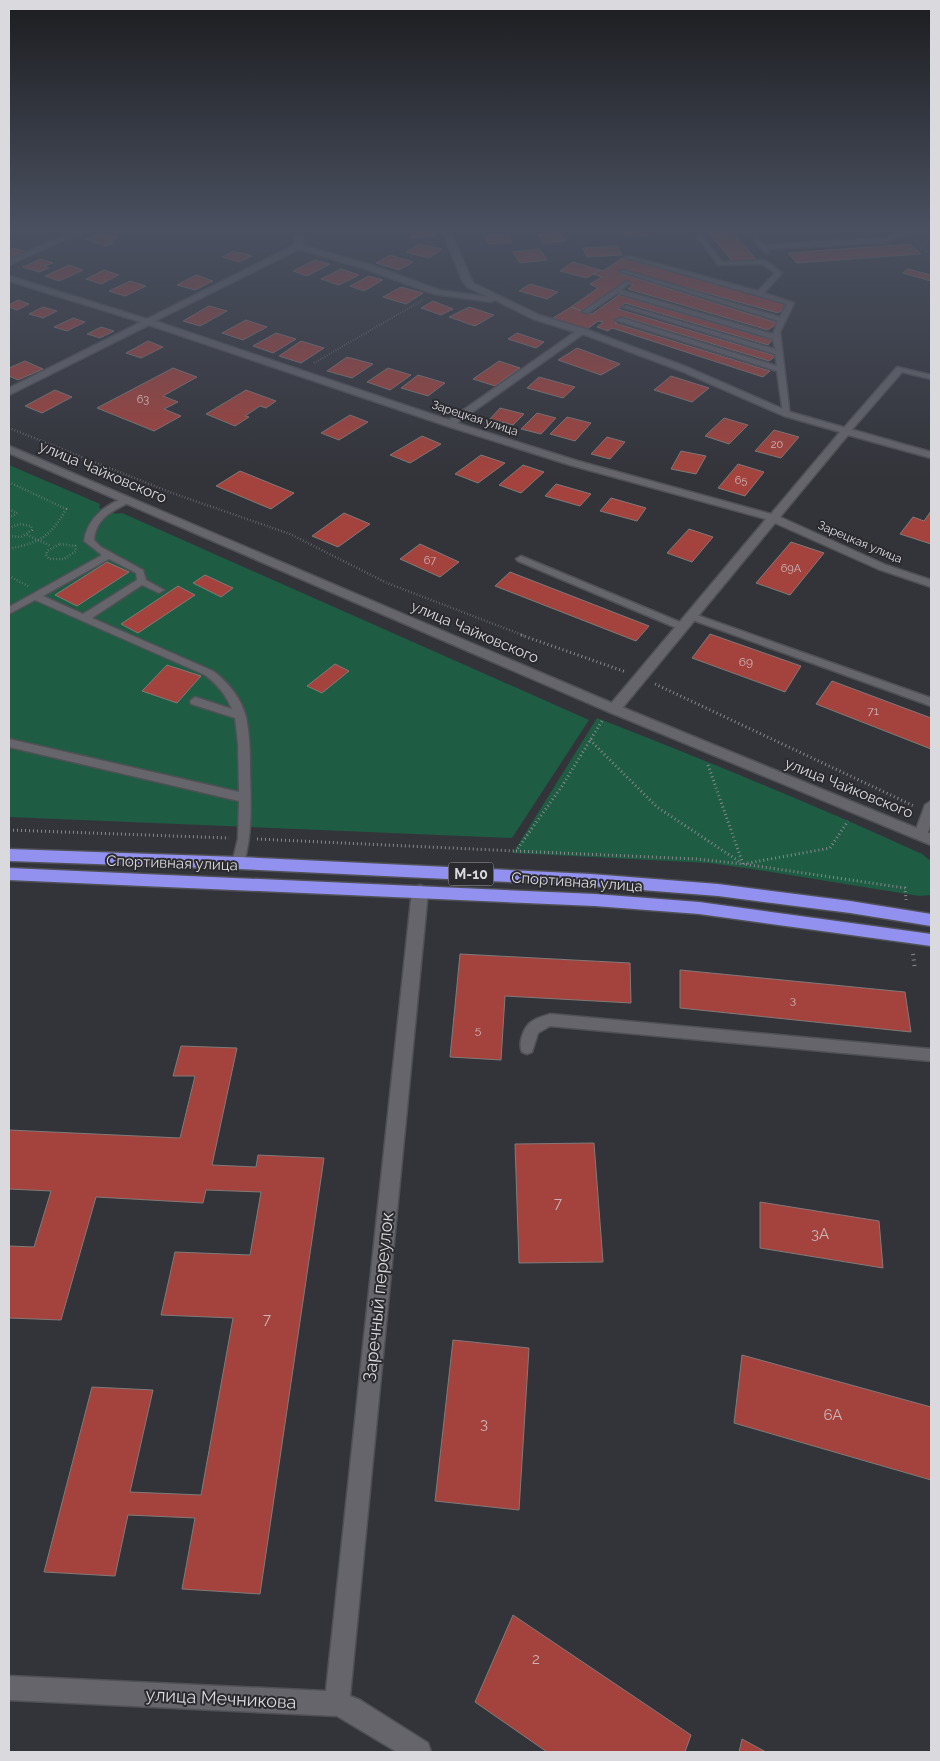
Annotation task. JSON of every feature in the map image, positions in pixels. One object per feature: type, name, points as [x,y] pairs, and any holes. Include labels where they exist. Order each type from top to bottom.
[{"type":"highway","name":"Спортивная улица","points":[[9,855],[238,863],[621,882],[718,890],[931,920]]},
{"type":"highway","name":"Спортивная улица","points":[[9,874],[586,899],[699,908],[931,940]]},
{"type":"street","name":"Зарецкая улица","points":[[121,313],[450,424],[574,463],[773,518],[882,567],[931,584]]},
{"type":"street","points":[[9,392],[166,313]]},
{"type":"street","points":[[528,313],[582,331],[684,369],[787,414],[931,455]]},
{"type":"street","points":[[450,424],[582,331]]},
{"type":"street","points":[[614,709],[846,431]]},
{"type":"street","name":"улица Чайковского","points":[[9,449],[614,709],[925,837]]},
{"type":"street","name":"Заречный переулок","points":[[336,1704],[420,891]]},
{"type":"street","name":"улица Мечникова","points":[[9,1688],[336,1704],[351,1709],[419,1752]]},
{"type":"lane","points":[[645,313],[779,354]]},
{"type":"lane","points":[[692,313],[777,338]]},
{"type":"lane","points":[[760,313],[782,320]]},
{"type":"lane","points":[[786,313],[776,332],[787,414]]},
{"type":"lane","points":[[619,320],[781,370]]},
{"type":"lane","points":[[846,431],[900,369],[931,377]]},
{"type":"lane","points":[[127,500],[94,520],[89,531],[89,541],[98,549],[140,572],[142,581]]},
{"type":"lane","points":[[9,611],[90,565],[98,564],[110,554]]},
{"type":"lane","points":[[520,560],[683,627]]},
{"type":"lane","points":[[142,581],[160,590]]},
{"type":"lane","points":[[84,618],[142,581]]},
{"type":"lane","points":[[36,597],[209,673],[223,683],[232,695],[240,716],[244,744],[244,839],[238,863]]},
{"type":"lane","points":[[692,616],[931,702]]},
{"type":"lane","points":[[195,701],[240,716]]},
{"type":"lane","points":[[9,743],[245,798]]},
{"type":"lane","points":[[925,837],[930,809]]},
{"type":"lane","points":[[931,940],[931,945]]},
{"type":"lane","points":[[527,1048],[529,1034],[537,1024],[550,1020],[931,1055]]},
{"type":"path","points":[[298,372],[401,313]]},
{"type":"path","points":[[9,428],[172,493],[290,534],[387,583],[508,630],[641,677],[847,776],[930,809]]},
{"type":"path","points":[[9,482],[66,509],[55,530],[42,542],[9,549]]},
{"type":"path","points":[[9,509],[17,513],[9,518]]},
{"type":"path","points":[[9,526],[26,524],[31,526],[32,530],[27,534],[14,537],[9,536]]},
{"type":"path","points":[[27,534],[51,546],[69,544],[75,546],[76,551],[64,560],[49,559],[46,551],[51,546]]},
{"type":"path","points":[[516,851],[562,786],[604,718]]},
{"type":"path","points":[[590,740],[657,807],[743,864],[830,848],[850,818]]},
{"type":"path","points":[[705,758],[743,864]]},
{"type":"path","points":[[9,830],[696,859],[743,864],[905,888],[908,916]]},
{"type":"path","points":[[910,937],[915,970]]},
{"type":"green space","points":[[9,465],[100,504],[99,508],[113,513],[122,513],[589,720],[512,838],[9,817]]},
{"type":"green space","points":[[597,718],[761,784],[922,854],[931,861],[931,895],[919,896],[709,863],[513,853]]},
{"type":"building","points":[[31,313],[53,313],[43,318],[29,314]]},
{"type":"building","points":[[197,313],[223,313],[200,326],[183,321]]},
{"type":"building","points":[[457,313],[488,313],[494,315],[475,326],[449,317]]},
{"type":"building","points":[[561,313],[632,313],[776,356],[769,361],[624,317],[615,323],[770,371],[763,377],[612,328],[608,331],[597,327],[603,322],[598,321],[586,330],[553,318]]},
{"type":"building","points":[[660,313],[681,313],[772,340],[768,345]]},
{"type":"building","points":[[711,313],[747,313],[778,323],[768,330]]},
{"type":"building","points":[[73,318],[85,322],[67,331],[54,327]]},
{"type":"building","points":[[246,320],[267,327],[243,340],[222,333]]},
{"type":"building","points":[[101,327],[114,331],[100,338],[87,334]]},
{"type":"building","points":[[276,333],[296,339],[273,353],[253,346]]},
{"type":"building","points":[[517,333],[544,342],[536,348],[508,339]]},
{"type":"building","points":[[148,341],[163,347],[141,358],[126,353]]},
{"type":"building","points":[[301,341],[324,348],[301,363],[279,356]]},
{"type":"building","points":[[577,348],[620,364],[601,375],[558,360]]},
{"type":"building","points":[[347,357],[373,364],[352,378],[327,371]]},
{"type":"building","points":[[25,361],[43,369],[18,380],[9,376],[9,368]]},
{"type":"building","points":[[499,361],[520,368],[495,386],[473,379]]},
{"type":"building","points":[[173,368],[197,377],[163,396],[178,402],[164,409],[181,416],[154,431],[97,408]]},
{"type":"building","points":[[388,368],[411,375],[390,390],[367,382]]},
{"type":"building","points":[[418,375],[445,383],[428,396],[401,388]]},
{"type":"building","points":[[671,376],[709,388],[692,402],[654,390]]},
{"type":"building","points":[[539,377],[575,387],[563,398],[527,388]]},
{"type":"building","points":[[55,390],[72,397],[42,413],[25,406]]},
{"type":"building","points":[[246,390],[276,401],[266,408],[260,406],[245,416],[249,417],[235,426],[206,414]]},
{"type":"building","points":[[500,408],[524,414],[513,425],[490,419]]},
{"type":"building","points":[[537,413],[556,418],[541,434],[521,429]]},
{"type":"building","points":[[350,415],[368,422],[339,440],[321,433]]},
{"type":"building","points":[[567,417],[591,423],[575,441],[550,434]]},
{"type":"building","points":[[724,418],[748,425],[729,444],[705,436]]},
{"type":"building","points":[[774,430],[799,437],[781,458],[755,451]]},
{"type":"building","points":[[422,436],[441,444],[410,463],[390,455]]},
{"type":"building","points":[[607,437],[625,442],[610,459],[591,454]]},
{"type":"building","points":[[681,451],[706,456],[696,474],[671,469]]},
{"type":"building","points":[[481,455],[505,463],[478,483],[455,474]]},
{"type":"building","points":[[738,464],[764,472],[745,496],[718,488]]},
{"type":"building","points":[[523,465],[544,472],[521,493],[499,485]]},
{"type":"building","points":[[240,471],[294,493],[271,509],[216,486]]},
{"type":"building","points":[[556,484],[591,494],[580,506],[545,496]]},
{"type":"building","points":[[611,498],[646,508],[637,521],[600,511]]},
{"type":"building","points":[[931,511],[931,544],[900,534],[913,517],[924,521]]},
{"type":"building","points":[[344,513],[370,524],[338,547],[312,536]]},
{"type":"building","points":[[689,529],[713,537],[692,562],[667,553]]},
{"type":"building","points":[[791,542],[824,553],[790,595],[756,583]]},
{"type":"building","points":[[420,544],[459,562],[440,577],[400,559]]},
{"type":"building","points":[[107,562],[129,572],[77,606],[55,595]]},
{"type":"building","points":[[510,572],[649,626],[636,641],[495,586]]},
{"type":"building","points":[[205,575],[233,588],[221,597],[193,583]]},
{"type":"building","points":[[178,586],[195,595],[138,633],[121,624]]},
{"type":"building","points":[[710,634],[801,666],[785,692],[692,658]]},
{"type":"building","points":[[335,664],[349,671],[322,693],[307,686]]},
{"type":"building","points":[[167,665],[201,676],[177,703],[142,691]]},
{"type":"building","points":[[832,681],[931,718],[931,749],[816,704]]},
{"type":"building","points":[[460,954],[630,963],[631,1003],[505,996],[501,1060],[450,1057]]},
{"type":"building","points":[[680,970],[905,992],[911,1032],[680,1008]]},
{"type":"building","points":[[181,1046],[237,1048],[212,1165],[256,1167],[258,1155],[324,1158],[260,1594],[182,1589],[195,1518],[128,1515],[115,1576],[44,1572],[92,1387],[153,1390],[130,1492],[201,1495],[233,1318],[161,1315],[175,1252],[250,1255],[261,1192],[206,1190],[203,1203],[96,1197],[61,1320],[9,1318],[9,1246],[34,1247],[51,1191],[9,1189],[9,1130],[180,1138],[195,1076],[173,1076]]},
{"type":"building","points":[[594,1143],[603,1262],[519,1263],[515,1144]]},
{"type":"building","points":[[760,1202],[879,1221],[883,1268],[760,1248]]},
{"type":"building","points":[[453,1340],[529,1348],[519,1510],[435,1501]]},
{"type":"building","points":[[742,1355],[931,1407],[931,1480],[734,1423]]},
{"type":"building","points":[[513,1615],[691,1735],[685,1752],[547,1752],[475,1702]]},
{"type":"building","points":[[742,1739],[766,1752],[739,1752]]}]
